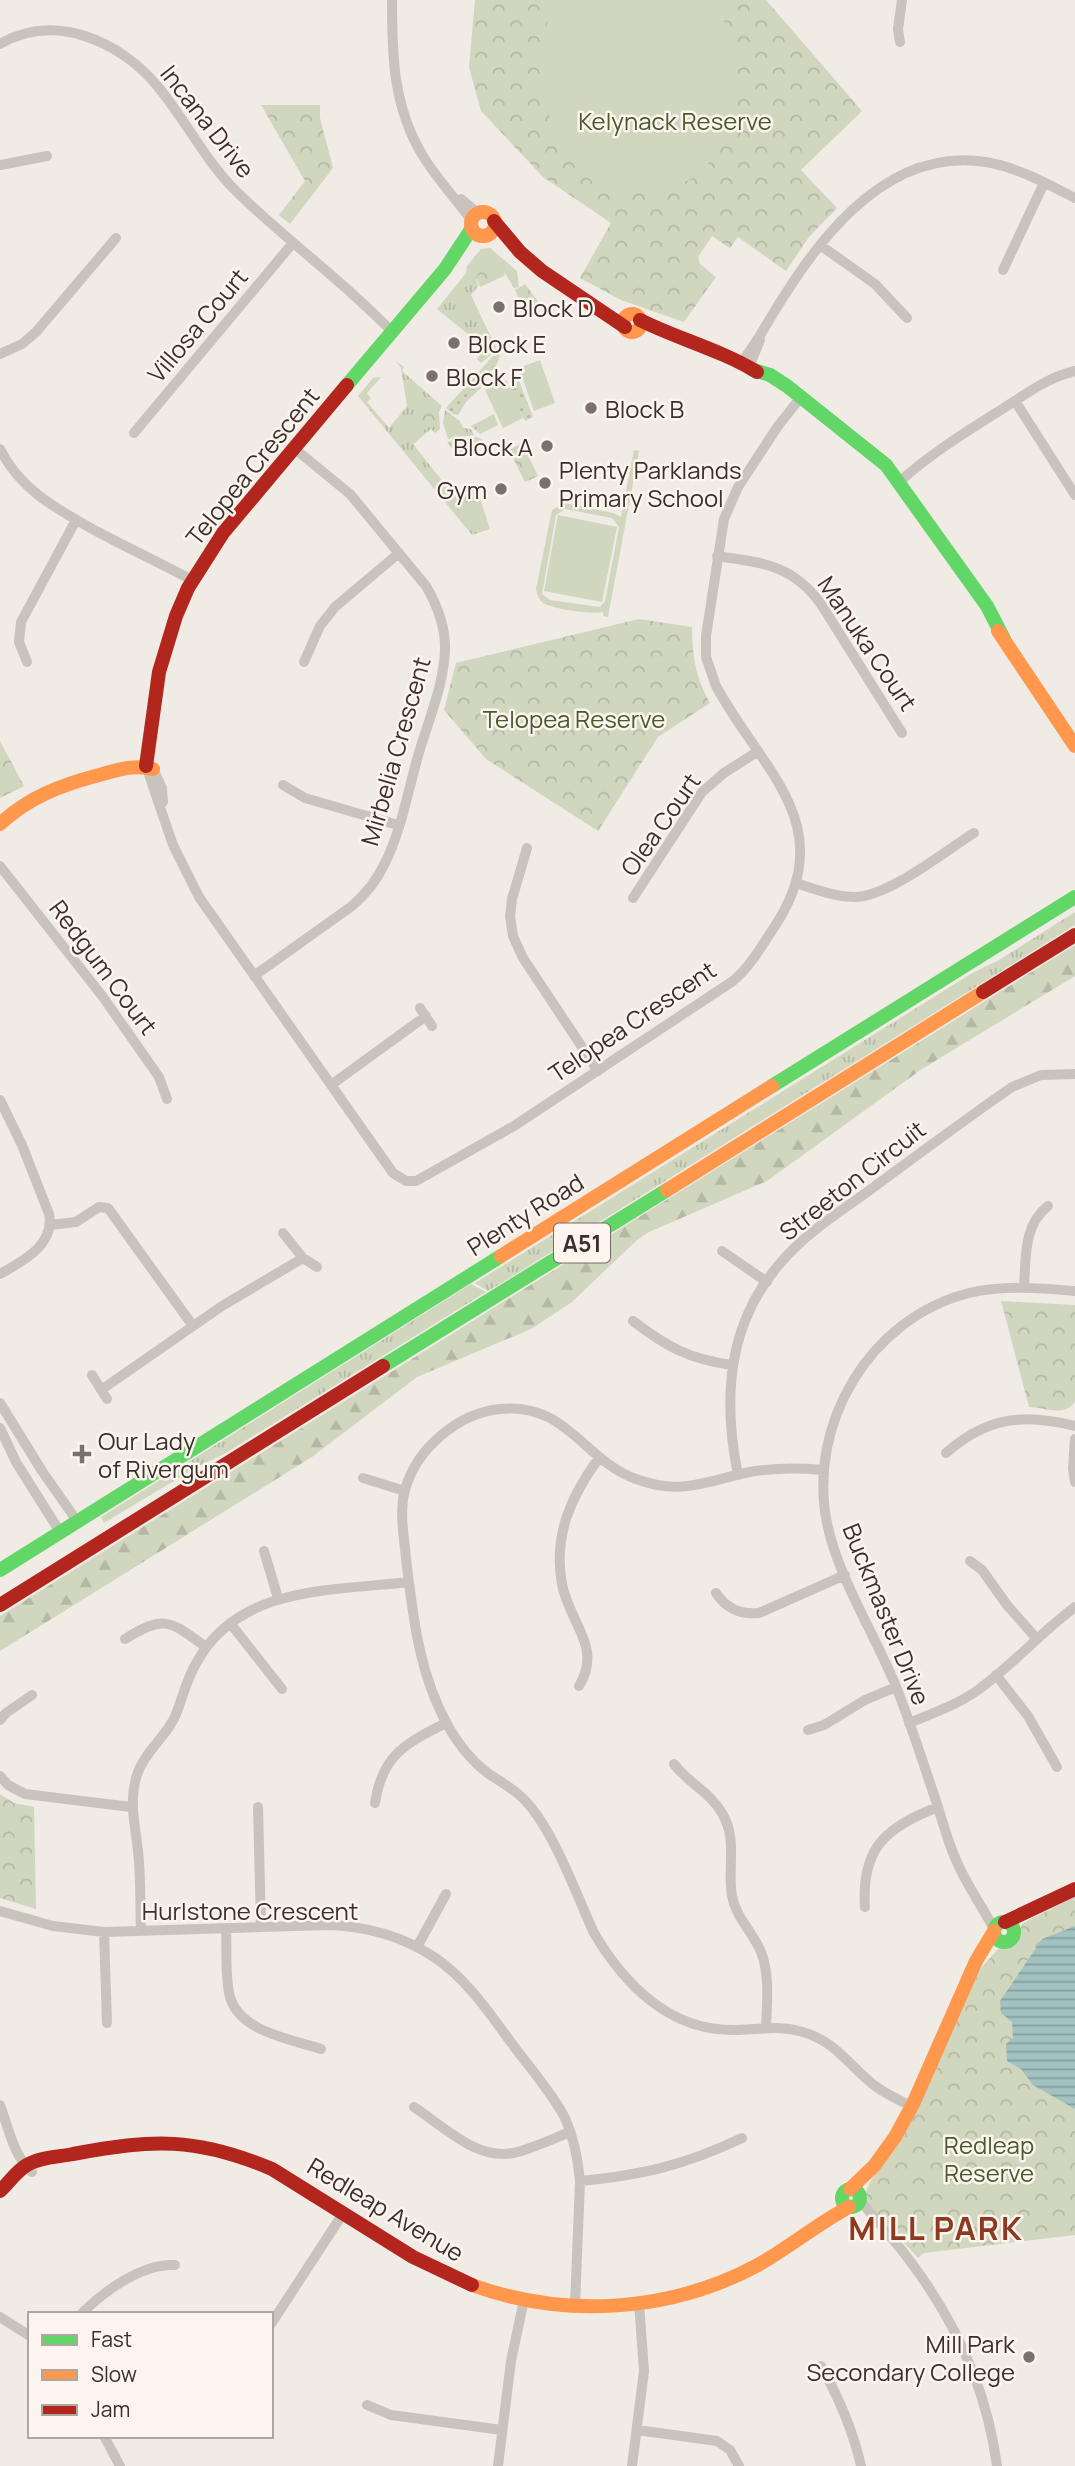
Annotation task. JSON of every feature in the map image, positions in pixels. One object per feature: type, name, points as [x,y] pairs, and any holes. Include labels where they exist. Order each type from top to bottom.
[{"type":"main road","points":[[481,226],[557,283],[602,311],[747,366],[777,386],[797,395],[862,446],[882,470],[899,484],[936,532],[987,606],[1004,639],[1072,742],[1075,752]]},
{"type":"main road","name":"Telopea Crescent","points":[[149,769],[156,751],[152,721],[156,680],[167,638],[190,582],[223,533],[481,226]]},
{"type":"main road","points":[[0,824],[23,804],[47,790],[115,769],[149,769]]},
{"type":"main road","name":"Plenty Road","points":[[0,1570],[1075,897]]},
{"type":"main road","name":"A51","points":[[0,1605],[1075,935]]},
{"type":"main road","points":[[77,1521],[93,1547]]},
{"type":"main road","points":[[60,1532],[76,1557]]},
{"type":"main road","name":"Redleap Avenue","points":[[1,2191],[16,2185],[29,2168],[57,2165],[73,2155],[116,2145],[162,2142],[206,2147],[237,2155],[272,2169],[429,2266],[473,2285],[524,2300],[575,2306],[639,2303],[678,2296],[729,2278],[780,2252],[852,2199],[911,2106],[971,1970],[1002,1929],[1075,1889]]},
{"type":"street","points":[[392,0],[394,77],[400,106],[410,132],[424,158],[481,226]]},
{"type":"street","points":[[900,42],[898,29],[902,0]]},
{"type":"street","name":"Incana Drive","points":[[0,44],[31,32],[63,30],[82,34],[124,56],[160,89],[217,170],[233,188],[292,244],[395,329]]},
{"type":"street","points":[[0,165],[47,156]]},
{"type":"street","points":[[747,366],[781,299],[820,245],[878,188],[899,176],[925,165],[955,160],[986,162],[1014,169],[1075,198]]},
{"type":"street","points":[[1003,270],[1044,183]]},
{"type":"street","points":[[0,354],[22,344],[36,332],[116,238]]},
{"type":"street","name":"Villosa Court","points":[[134,433],[292,244]]},
{"type":"street","points":[[820,245],[875,284],[907,317]]},
{"type":"street","points":[[899,484],[956,438],[1048,380],[1075,371]]},
{"type":"street","name":"Telopea Crescent","points":[[149,769],[162,788],[163,813],[177,855],[199,897],[393,1173],[401,1179],[411,1181],[421,1178],[506,1132],[739,976],[780,917],[796,883],[801,859],[798,827],[790,805],[719,692],[706,657],[707,624],[717,556],[731,498],[797,395]]},
{"type":"street","points":[[1015,401],[1075,495]]},
{"type":"street","points":[[0,449],[11,468],[29,489],[51,506],[190,582]]},
{"type":"street","name":"Mirbelia Crescent","points":[[254,976],[359,899],[373,884],[384,864],[398,825],[441,676],[445,646],[442,622],[426,586],[350,494],[295,449]]},
{"type":"street","points":[[27,662],[19,642],[21,622],[76,520]]},
{"type":"street","points":[[304,662],[320,626],[335,607],[399,553]]},
{"type":"street","name":"Manuka Court","points":[[717,556],[778,568],[789,572],[808,588],[821,604],[902,733]]},
{"type":"street","name":"Olea Court","points":[[633,898],[702,792],[724,773],[757,752]]},
{"type":"street","points":[[283,785],[305,798],[398,825]]},
{"type":"street","points":[[796,883],[846,897],[871,895],[889,887],[974,833]]},
{"type":"street","points":[[527,848],[512,899],[510,916],[513,936],[523,958],[597,1072]]},
{"type":"street","name":"Redgum Court","points":[[0,866],[92,981],[154,1068],[167,1098]]},
{"type":"street","points":[[331,1085],[423,1012],[432,1026]]},
{"type":"street","name":"Streeton Circuit","points":[[738,1475],[729,1424],[732,1365],[745,1320],[767,1282],[789,1254],[815,1230],[1012,1087],[1041,1075],[1075,1074]]},
{"type":"street","points":[[0,1100],[29,1162],[49,1214],[50,1225],[47,1237],[40,1247],[0,1274]]},
{"type":"street","points":[[1024,1287],[1030,1231],[1037,1216],[1048,1206]]},
{"type":"street","points":[[50,1225],[76,1222],[99,1207],[108,1208],[193,1326]]},
{"type":"street","points":[[283,1233],[303,1258],[317,1267]]},
{"type":"street","points":[[722,1251],[767,1282]]},
{"type":"street","points":[[92,1375],[104,1395],[193,1326],[239,1295],[303,1258]]},
{"type":"street","name":"Buckmaster Drive","points":[[1002,1929],[980,1901],[955,1859],[896,1687],[835,1551],[827,1521],[823,1470],[831,1427],[845,1392],[861,1367],[887,1339],[915,1318],[947,1301],[983,1290],[1024,1287],[1075,1291]]},
{"type":"street","points":[[632,1321],[667,1347],[684,1355],[704,1362],[732,1365]]},
{"type":"street","points":[[0,1403],[77,1521]]},
{"type":"street","points":[[823,1470],[779,1469],[738,1475],[702,1485],[669,1486],[636,1479],[599,1458],[574,1433],[553,1419],[527,1410],[499,1409],[486,1412],[462,1422],[435,1441],[418,1460],[405,1491],[402,1516],[414,1627],[423,1665],[446,1723],[469,1757],[522,1797],[538,1817],[604,1950],[642,1995],[677,2017],[702,2026],[731,2030],[766,2027],[794,2029],[828,2043],[872,2084],[911,2106]]},
{"type":"street","points":[[946,1453],[970,1434],[996,1423],[1025,1418],[1075,1426]]},
{"type":"street","points":[[0,1428],[16,1462],[60,1532]]},
{"type":"street","points":[[1075,1438],[1075,1482]]},
{"type":"street","points":[[579,1686],[588,1671],[589,1657],[562,1587],[560,1548],[562,1527],[573,1497],[599,1458]]},
{"type":"street","points":[[363,1478],[405,1491]]},
{"type":"street","points":[[264,1550],[278,1598]]},
{"type":"street","points":[[970,1562],[982,1570],[1007,1605],[1036,1638]]},
{"type":"street","points":[[716,1593],[734,1610],[760,1613],[845,1575]]},
{"type":"street","points":[[141,1931],[138,1851],[131,1807],[139,1769],[174,1720],[191,1672],[206,1647],[230,1623],[252,1609],[278,1598],[409,1582]]},
{"type":"street","points":[[909,1723],[958,1702],[996,1675],[1075,1607]]},
{"type":"street","points":[[125,1639],[144,1627],[164,1623],[179,1628],[206,1647]]},
{"type":"street","points":[[230,1623],[282,1689]]},
{"type":"street","points":[[996,1675],[1028,1716],[1057,1767]]},
{"type":"street","points":[[808,1730],[817,1728],[865,1700],[896,1687]]},
{"type":"street","points":[[0,1720],[32,1695]]},
{"type":"street","points":[[375,1803],[379,1780],[390,1760],[408,1743],[446,1723]]},
{"type":"street","points":[[674,1764],[716,1803],[729,1826],[733,1853],[730,1878],[732,1898],[740,1919],[756,1941],[764,1962],[766,2027]]},
{"type":"street","points":[[0,1776],[8,1785],[25,1794],[131,1807]]},
{"type":"street","points":[[258,1807],[261,1927]]},
{"type":"street","points":[[865,1907],[864,1879],[877,1847],[894,1828],[938,1807]]},
{"type":"street","points":[[417,1947],[446,1894]]},
{"type":"street","name":"Hurlstone Crescent","points":[[0,1911],[42,1924],[104,1932],[327,1925],[357,1927],[386,1934],[417,1947],[449,1969],[473,1992],[551,2096],[570,2132],[578,2160],[580,2180],[575,2306]]},
{"type":"street","points":[[226,1928],[229,1996],[237,2011],[252,2024],[321,2049]]},
{"type":"street","points":[[104,1932],[107,2023]]},
{"type":"street","points":[[0,2105],[29,2168]]},
{"type":"street","points":[[414,2107],[476,2148],[492,2153],[519,2151],[570,2132]]},
{"type":"street","points":[[580,2180],[637,2175],[677,2165],[742,2138]]},
{"type":"street","points":[[852,2199],[909,2259],[948,2318],[980,2390],[997,2466]]},
{"type":"street","points":[[273,2321],[344,2212]]},
{"type":"street","points":[[83,2312],[113,2287],[152,2269],[174,2265]]},
{"type":"street","points":[[498,2466],[511,2361],[524,2300]]},
{"type":"street","points":[[632,2466],[644,2371],[639,2303]]},
{"type":"street","points":[[0,2317],[28,2335]]},
{"type":"street","points":[[821,2367],[850,2426],[861,2466]]},
{"type":"street","points":[[367,2405],[391,2415],[502,2430]]},
{"type":"street","points":[[637,2430],[717,2441],[730,2450],[739,2466]]},
{"type":"street","points":[[105,2438],[120,2466]]},
{"type":"green space","name":"Kelynack Reserve","points":[[475,0],[766,0],[862,111],[801,170],[837,208],[809,237],[786,271],[738,237],[730,248],[712,236],[698,257],[700,264],[716,277],[684,322],[621,300],[580,278],[611,223],[543,177],[481,111],[469,67]]},
{"type":"green space","points":[[558,0],[713,0],[730,41],[735,63],[735,86],[727,131],[717,151],[703,169],[690,179],[659,191],[625,193],[594,182],[575,166],[554,128],[544,98],[539,69],[542,41]]},
{"type":"green space","points":[[796,89],[822,116],[811,127],[784,100]]},
{"type":"green space","points":[[261,105],[320,105],[320,118],[333,168],[290,224],[279,215],[305,181]]},
{"type":"green space","points":[[490,248],[517,271],[519,287],[514,288],[501,267],[476,277],[478,286],[471,295],[497,350],[481,363],[477,359],[485,348],[437,309],[481,249]]},
{"type":"green space","points":[[502,267],[504,276],[480,287],[476,277],[481,270]]},
{"type":"green space","points":[[525,284],[539,303],[531,310],[520,303],[515,290]]},
{"type":"green space","points":[[500,353],[493,370],[479,382],[481,388],[466,402],[458,415],[446,408],[493,356]]},
{"type":"green space","points":[[540,360],[555,403],[534,411],[519,368]]},
{"type":"green space","points":[[396,361],[404,367],[402,371],[442,406],[439,412],[440,429],[435,433],[431,429],[413,444],[455,497],[475,483],[490,529],[472,535],[358,396],[373,378],[381,377],[367,393],[371,399],[367,402],[389,428],[407,406],[401,368]]},
{"type":"green space","points":[[514,368],[533,417],[525,421],[510,391],[510,370]]},
{"type":"green space","points":[[506,380],[523,418],[503,428],[485,390]]},
{"type":"green space","points":[[422,402],[437,413],[433,425],[420,432],[408,422]]},
{"type":"green space","points":[[445,410],[460,421],[463,428],[471,429],[474,435],[448,439],[443,423]]},
{"type":"green space","points":[[494,414],[498,425],[480,434],[471,426]]},
{"type":"green space","points":[[477,437],[483,440],[461,459],[447,442]]},
{"type":"green space","points":[[522,443],[538,476],[525,482],[509,450]]},
{"type":"green space","points":[[634,450],[639,451],[608,617],[603,616],[603,612],[565,610],[541,601],[536,589],[552,510],[565,503],[621,517]],"holes":[[[565,509],[612,518],[619,527],[605,601],[600,607],[550,600],[542,594],[556,515]]]},
{"type":"green space","points":[[558,515],[617,527],[602,602],[544,591]]},
{"type":"green space","name":"Telopea Reserve","points":[[639,619],[692,627],[696,666],[710,703],[658,737],[598,831],[486,759],[444,710],[456,663]]},
{"type":"green space","points":[[0,741],[24,786],[0,798]]},
{"type":"green space","points":[[1075,912],[1075,925],[508,1279],[488,1291],[475,1283],[974,972],[999,960]]},
{"type":"green space","points":[[1075,945],[1075,976],[922,1069],[767,1181],[649,1232],[637,1240],[572,1302],[531,1329],[417,1377],[312,1457],[0,1651],[0,1616]]},
{"type":"green space","points":[[471,1284],[486,1292],[224,1454],[197,1467],[104,1523],[101,1517]]},
{"type":"green space","points":[[1001,1301],[1075,1305],[1075,1401],[1071,1406],[1060,1410],[1029,1407]]},
{"type":"green space","points":[[0,1794],[14,1803],[34,1807],[36,1909],[0,1898]]},
{"type":"green space","name":"Redleap Reserve","points":[[1075,1897],[1075,2235],[924,2253],[918,2258],[868,2201],[866,2192],[869,2185],[901,2139],[923,2097],[960,2009],[982,1967],[997,1950],[1014,1940],[1023,1923]]},
{"type":"water","points":[[1075,1926],[1075,2109],[1033,2085],[1021,2069],[1007,2061],[1006,2044],[1013,2038],[1012,2022],[1001,2013],[1000,2001],[1042,1939]]},
{"type":"traffic: fast","points":[[347,385],[445,269],[472,228]]},
{"type":"traffic: fast","points":[[751,369],[770,375],[787,386],[886,465],[987,606],[1004,639]]},
{"type":"traffic: fast","points":[[772,1086],[1075,897]]},
{"type":"traffic: fast","points":[[383,1366],[667,1190]]},
{"type":"traffic: fast","points":[[0,1570],[501,1256]]},
{"type":"traffic: fast","points":[[1004,1922],[1011,1925],[1014,1932],[1011,1939],[1004,1942],[997,1939],[994,1932],[997,1925],[1004,1922]]},
{"type":"traffic: fast","points":[[851,2189],[857,2192],[860,2198],[857,2204],[851,2207],[845,2204],[842,2198],[845,2192],[851,2189]]},
{"type":"traffic: slow","points":[[483,212],[491,216],[495,224],[491,232],[483,236],[475,232],[471,224],[475,216],[483,212]]},
{"type":"traffic: slow","points":[[632,314],[638,317],[641,323],[638,329],[632,332],[626,329],[623,323],[626,317],[632,314]]},
{"type":"traffic: slow","points":[[998,631],[1075,746]]},
{"type":"traffic: slow","points":[[0,824],[34,799],[72,783],[126,768],[153,769]]},
{"type":"traffic: slow","points":[[667,1190],[983,992]]},
{"type":"traffic: slow","points":[[501,1256],[772,1086]]},
{"type":"traffic: slow","points":[[850,2189],[874,2166],[895,2137],[913,2104],[976,1961],[994,1931]]},
{"type":"traffic: slow","points":[[472,2285],[507,2296],[544,2303],[580,2306],[654,2301],[725,2281],[758,2265],[849,2207]]},
{"type":"traffic: jam","points":[[494,221],[520,252],[542,271],[625,327]]},
{"type":"traffic: jam","points":[[640,320],[729,357],[757,372]]},
{"type":"traffic: jam","points":[[146,766],[159,672],[176,616],[188,588],[223,533],[347,385]]},
{"type":"traffic: jam","points":[[983,992],[1075,935]]},
{"type":"traffic: jam","points":[[0,1605],[383,1366]]},
{"type":"traffic: jam","points":[[1005,1922],[1075,1889]]},
{"type":"traffic: jam","points":[[0,2191],[23,2168],[44,2159],[127,2146],[197,2146],[272,2169],[413,2257],[472,2285]]},
{"type":"place","name":"Block D","points":[[499,307]]},
{"type":"place","name":"Block E","points":[[454,343]]},
{"type":"place","name":"Block F","points":[[432,376]]},
{"type":"place","name":"Block B","points":[[591,408]]},
{"type":"place","name":"Block A","points":[[547,446]]},
{"type":"place","name":"Plenty Parklands Primary School","points":[[545,483]]},
{"type":"place","name":"Gym","points":[[501,489]]},
{"type":"place","name":"Our Lady of Rivergum","points":[[82,1454]]},
{"type":"place","name":"Mill Park Secondary College","points":[[1029,2357]]},
{"type":"district","name":"MILL PARK","points":[[936,2228]]}]
